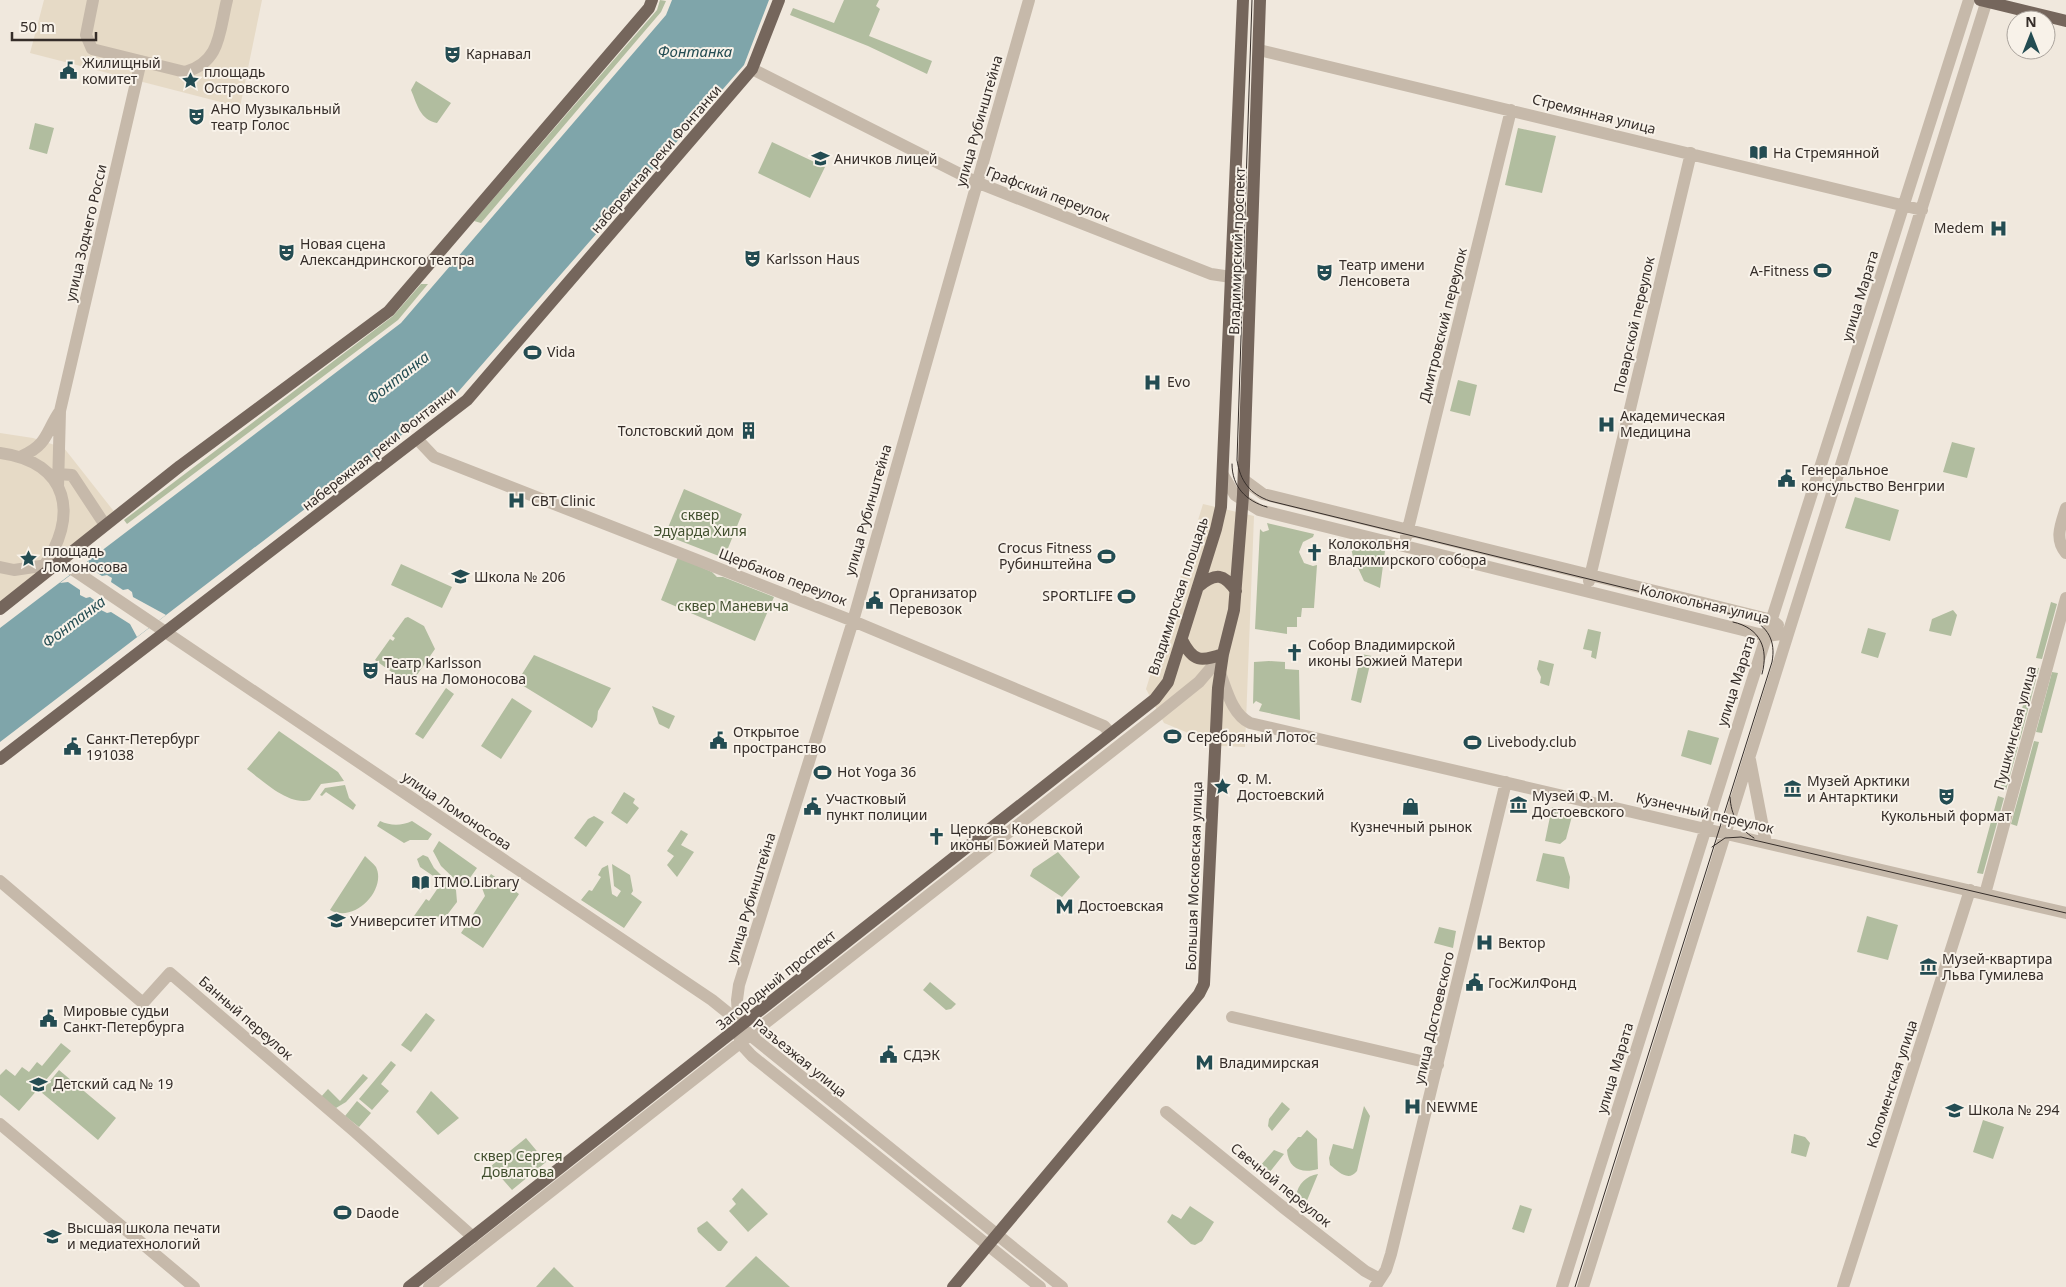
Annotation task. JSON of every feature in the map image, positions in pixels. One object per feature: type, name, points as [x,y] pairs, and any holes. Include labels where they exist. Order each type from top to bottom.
[{"type":"main road","points":[[0,608],[60,563],[105,525],[389,310],[649,8],[652,0]]},
{"type":"main road","name":"набережная реки Фонтанки","points":[[0,759],[418,440],[467,400],[752,69],[780,0]]},
{"type":"main road","name":"Владимирский проспект","points":[[1223,475],[1242,0]]},
{"type":"main road","name":"Владимирский проспект","points":[[1243,502],[1260,0]]},
{"type":"main road","points":[[1985,1],[2066,22]]},
{"type":"main road","name":"Владимирская площадь","points":[[1160,695],[1168,682],[1219,520],[1223,475]]},
{"type":"main road","points":[[1182,640],[1188,652],[1202,660],[1223,654],[1231,629],[1236,592],[1243,502]]},
{"type":"main road","points":[[1199,586],[1208,578],[1222,577],[1236,592]]},
{"type":"main road","name":"Большая Московская улица","points":[[953,1287],[1202,989],[1208,922],[1214,747],[1223,654]]},
{"type":"main road","name":"Загородный проспект","points":[[409,1287],[1160,695]]},
{"type":"street","points":[[93,0],[86,34],[92,49],[185,72],[198,68],[214,52],[227,0]]},
{"type":"street","name":"улица Рубинштейна","points":[[738,1028],[737,1000],[739,985],[853,620],[1029,0]]},
{"type":"street","name":"улица Марата","points":[[1562,1287],[1969,0]]},
{"type":"street","points":[[1583,1287],[1922,210],[1985,1]]},
{"type":"street","name":"Стремянная улица","points":[[1259,50],[1922,210]]},
{"type":"street","name":"улица Зодчего Росси","points":[[58,480],[60,411],[141,61]]},
{"type":"street","name":"Графский переулок","points":[[752,69],[976,182],[1211,274],[1231,277]]},
{"type":"street","name":"Дмитровский переулок","points":[[1404,547],[1511,110]]},
{"type":"street","name":"Поварской переулок","points":[[1587,591],[1691,153]]},
{"type":"street","name":"улица Зодчего Росси","points":[[22,456],[34,451],[42,444],[60,411]]},
{"type":"street","name":"Щербаков переулок","points":[[418,440],[434,458],[853,620],[1104,726],[1111,734]]},
{"type":"street","points":[[0,452],[22,456],[37,463],[58,480],[63,506],[63,526],[45,564],[29,587]]},
{"type":"street","points":[[58,480],[72,475],[105,525]]},
{"type":"street","name":"Колокольная улица","points":[[1223,475],[1228,486],[1243,502],[1259,510],[1767,636],[1788,633]]},
{"type":"street","name":"Колокольная улица","points":[[1244,480],[1262,494],[1772,620],[1788,633]]},
{"type":"street","points":[[2066,508],[2059,534],[2059,542],[2066,553]]},
{"type":"street","points":[[0,567],[14,570],[60,563]]},
{"type":"street","name":"улица Ломоносова","points":[[60,563],[75,571],[152,625],[708,997],[733,1017],[738,1028]]},
{"type":"street","name":"Пушкинская улица","points":[[1985,894],[2066,598]]},
{"type":"street","name":"Загородный проспект","points":[[429,1287],[1169,706],[1198,682],[1223,654]]},
{"type":"street","name":"Кузнечный переулок","points":[[1220,673],[1235,709],[1242,719],[1250,723],[2066,913]]},
{"type":"street","points":[[1750,758],[1766,843]]},
{"type":"street","name":"улица Достоевского","points":[[1377,1283],[1391,1254],[1506,782]]},
{"type":"street","name":"Банный переулок","points":[[0,882],[143,1003],[170,973],[354,1131],[473,1237]]},
{"type":"street","name":"Коломенская улица","points":[[1843,1287],[1970,890]]},
{"type":"street","points":[[1232,1017],[1438,1066]]},
{"type":"street","name":"Разъезжая улица","points":[[738,1028],[751,1034],[761,1046],[992,1240],[1040,1287]]},
{"type":"street","name":"Разъезжая улица","points":[[738,1028],[740,1043],[752,1056],[992,1240],[1062,1287]]},
{"type":"street","name":"Свечной переулок","points":[[1166,1112],[1365,1271],[1377,1283]]},
{"type":"street","points":[[0,1124],[194,1287]]},
{"type":"green space","points":[[660,0],[666,1],[661,12],[481,223],[474,221],[657,10]]},
{"type":"green space","points":[[844,0],[879,0],[876,6],[880,9],[869,36],[932,61],[927,74],[868,46],[790,15],[793,8],[834,23]]},
{"type":"green space","points":[[416,81],[451,103],[437,123],[427,119],[417,106],[411,90]]},
{"type":"green space","points":[[35,123],[54,128],[47,154],[29,149]]},
{"type":"green space","points":[[1518,128],[1556,136],[1542,193],[1505,185]]},
{"type":"green space","points":[[772,142],[825,167],[810,198],[758,173]]},
{"type":"green space","points":[[421,284],[428,284],[398,320],[127,524],[124,520],[393,316]]},
{"type":"green space","points":[[1458,380],[1477,385],[1470,416],[1450,411]]},
{"type":"green space","points":[[1952,442],[1975,448],[1967,478],[1943,472]]},
{"type":"green space","name":"сквер Эдуарда Хиля","points":[[684,489],[742,514],[724,558],[665,535]]},
{"type":"green space","points":[[1855,497],[1899,510],[1890,541],[1845,528]]},
{"type":"green space","points":[[1267,523],[1314,534],[1313,537],[1303,542],[1299,552],[1304,563],[1313,566],[1317,565],[1314,608],[1302,608],[1301,617],[1297,617],[1297,627],[1287,627],[1287,634],[1255,629],[1260,529],[1263,532],[1269,530]]},
{"type":"green space","points":[[1350,543],[1385,551],[1380,588],[1364,581],[1353,557]]},
{"type":"green space","name":"сквер Маневича","points":[[678,557],[712,572],[717,577],[723,577],[774,597],[755,641],[661,600]]},
{"type":"green space","points":[[401,564],[452,587],[442,608],[391,585]]},
{"type":"green space","points":[[2051,602],[2057,604],[2042,659],[2036,658]]},
{"type":"green space","points":[[1953,610],[1957,615],[1951,636],[1929,631],[1932,619]]},
{"type":"green space","points":[[408,617],[424,626],[435,649],[410,685],[375,660],[390,639],[393,641],[395,638],[392,636],[405,618]]},
{"type":"green space","points":[[1868,628],[1886,633],[1878,658],[1861,653]]},
{"type":"green space","points":[[1588,629],[1601,632],[1596,659],[1591,657],[1592,651],[1583,649]]},
{"type":"green space","points":[[1361,654],[1372,656],[1361,703],[1351,700]]},
{"type":"green space","points":[[534,655],[611,688],[598,711],[597,720],[592,728],[517,682]]},
{"type":"green space","points":[[1539,660],[1554,664],[1549,686],[1540,683],[1541,677],[1537,669]]},
{"type":"green space","points":[[1254,662],[1285,662],[1285,669],[1299,670],[1300,720],[1259,711],[1262,704],[1256,701],[1253,704]]},
{"type":"green space","points":[[2033,667],[2039,668],[2020,740],[2014,739]]},
{"type":"green space","points":[[2052,672],[2058,673],[2042,733],[2036,732]]},
{"type":"green space","points":[[446,688],[454,694],[423,739],[415,734]]},
{"type":"green space","points":[[512,698],[532,711],[501,759],[481,746]]},
{"type":"green space","points":[[652,706],[675,716],[669,729],[659,724]]},
{"type":"green space","points":[[1688,730],[1719,738],[1711,765],[1681,756]]},
{"type":"green space","points":[[279,731],[338,772],[344,781],[321,784],[310,800],[302,801],[285,796],[261,780],[247,769]]},
{"type":"green space","points":[[2034,741],[2039,742],[2017,826],[2011,824]]},
{"type":"green space","points":[[2012,746],[2018,747],[2006,790],[2000,789]]},
{"type":"green space","points":[[345,785],[349,798],[356,805],[353,810],[326,792],[322,796],[320,795],[325,788]]},
{"type":"green space","points":[[624,792],[635,799],[633,803],[639,808],[627,824],[611,813]]},
{"type":"green space","points":[[1998,796],[2004,798],[1983,874],[1977,873]]},
{"type":"green space","points":[[1552,807],[1573,812],[1566,839],[1560,844],[1545,841]]},
{"type":"green space","points":[[594,816],[604,822],[586,847],[574,838],[588,819]]},
{"type":"green space","points":[[380,821],[396,825],[412,821],[432,834],[428,840],[410,840],[404,843],[377,826]]},
{"type":"green space","points":[[681,830],[688,834],[681,845],[694,852],[677,877],[667,865],[674,856],[667,851]]},
{"type":"green space","points":[[439,841],[477,868],[467,882],[461,885],[441,866],[433,851]]},
{"type":"green space","points":[[1058,852],[1080,877],[1062,897],[1030,876],[1033,869]]},
{"type":"green space","points":[[1543,853],[1564,857],[1570,877],[1569,889],[1536,881]]},
{"type":"green space","points":[[423,855],[428,857],[434,868],[456,890],[457,902],[447,915],[419,920],[414,916],[426,899],[429,901],[442,882],[420,867],[417,859]]},
{"type":"green space","points":[[365,856],[376,867],[378,876],[373,894],[358,909],[339,913],[330,910]]},
{"type":"green space","points":[[612,864],[630,875],[633,891],[631,894],[642,902],[624,928],[581,900],[589,890],[592,891],[601,877],[598,875],[602,868],[608,865],[612,894],[617,897],[621,891],[614,886]]},
{"type":"green space","points":[[491,874],[519,894],[483,948],[461,933],[485,896],[482,888]]},
{"type":"green space","points":[[1867,916],[1898,925],[1888,960],[1857,952]]},
{"type":"green space","points":[[1439,927],[1456,931],[1453,948],[1434,943]]},
{"type":"green space","points":[[930,982],[956,1004],[951,1009],[946,1010],[923,990]]},
{"type":"green space","points":[[426,1013],[435,1020],[411,1052],[401,1045]]},
{"type":"green space","points":[[61,1043],[71,1051],[19,1111],[0,1095],[0,1075],[6,1069],[15,1076],[22,1067],[29,1072],[37,1062],[42,1066]]},
{"type":"green space","points":[[391,1061],[396,1065],[381,1084],[389,1091],[372,1110],[359,1099]]},
{"type":"green space","points":[[59,1070],[116,1118],[98,1140],[41,1092]]},
{"type":"green space","points":[[363,1074],[368,1078],[346,1102],[336,1108],[320,1098],[328,1089],[340,1101]]},
{"type":"green space","points":[[431,1091],[459,1118],[438,1135],[416,1112]]},
{"type":"green space","points":[[357,1101],[371,1113],[359,1127],[345,1116]]},
{"type":"green space","points":[[1282,1102],[1290,1109],[1272,1131],[1268,1126],[1269,1119]]},
{"type":"green space","points":[[1364,1106],[1370,1116],[1357,1171],[1347,1176],[1330,1165],[1329,1158],[1333,1144],[1353,1149]]},
{"type":"green space","points":[[1983,1120],[2004,1127],[1993,1159],[1973,1152]]},
{"type":"green space","points":[[1307,1130],[1317,1139],[1318,1169],[1307,1171],[1293,1166],[1287,1150]]},
{"type":"green space","points":[[1794,1134],[1805,1137],[1810,1143],[1806,1157],[1791,1153]]},
{"type":"green space","name":"сквер Сергея Довлатова","points":[[526,1138],[546,1162],[512,1190],[491,1166]]},
{"type":"green space","points":[[1274,1150],[1284,1154],[1269,1173],[1260,1166]]},
{"type":"green space","points":[[1318,1174],[1306,1203],[1296,1196],[1299,1188],[1306,1179]]},
{"type":"green space","points":[[742,1188],[768,1214],[748,1232],[729,1211],[736,1204],[732,1199]]},
{"type":"green space","points":[[1520,1205],[1532,1209],[1524,1233],[1512,1229]]},
{"type":"green space","points":[[1190,1206],[1214,1222],[1202,1241],[1195,1245],[1191,1244],[1167,1222],[1172,1214],[1181,1219]]},
{"type":"green space","points":[[707,1221],[728,1242],[721,1251],[718,1251],[698,1232],[697,1228]]},
{"type":"green space","points":[[756,1256],[790,1287],[725,1287]]},
{"type":"green space","points":[[554,1267],[574,1287],[536,1287]]},
{"type":"shaded area","name":"площадь Островского","points":[[44,0],[262,0],[240,107],[30,53]]},
{"type":"shaded area","name":"площадь Ломоносова","points":[[0,433],[33,438],[64,448],[116,514],[0,604]]},
{"type":"shaded area","points":[[1203,504],[1254,516],[1245,747],[1220,746],[1164,723],[1146,689]]},
{"type":"water","name":"Фонтанка","points":[[672,0],[769,0],[744,65],[458,392],[0,742],[0,628],[401,323],[666,15]]},
{"type":"pier","points":[[89,561],[88,567],[102,576],[107,575],[112,578],[111,582],[123,590],[128,589],[132,592],[133,597],[166,615],[137,637],[130,624],[111,612],[107,613],[101,610],[101,605],[90,597],[86,598],[80,595],[80,590],[68,582],[60,583]]},
{"type":"tram line","points":[[1252,0],[1237,460],[1238,468],[1247,486],[1257,495],[1270,501],[1748,618],[1761,625],[1769,635],[1773,647],[1772,662],[1575,1287]]},
{"type":"tram line","points":[[1232,464],[1235,480],[1242,492],[1253,501],[1267,507]]},
{"type":"tram line","points":[[1733,622],[1750,629],[1760,640],[1764,656],[1762,674]]},
{"type":"tram line","points":[[1730,797],[1736,820],[1754,838]]},
{"type":"tram line","points":[[1712,847],[1725,838],[1741,837],[2066,913]]},
{"type":"place","name":"Карнавал","points":[[452,54]]},
{"type":"place","name":"Жилищный комитет","points":[[68,71]]},
{"type":"place","name":"площадь Островского","points":[[190,80]]},
{"type":"place","name":"АНО Музыкальный театр Голос","points":[[197,117]]},
{"type":"place","name":"На Стремянной","points":[[1759,153]]},
{"type":"place","name":"Аничков лицей","points":[[820,159]]},
{"type":"place","name":"Medem","points":[[1998,228]]},
{"type":"place","name":"Новая сцена Александринского театра","points":[[286,252]]},
{"type":"place","name":"Karlsson Haus","points":[[752,259]]},
{"type":"place","name":"A-Fitness","points":[[1823,271]]},
{"type":"place","name":"Театр имени Ленсовета","points":[[1325,273]]},
{"type":"place","name":"Vida","points":[[533,352]]},
{"type":"place","name":"Evo","points":[[1153,382]]},
{"type":"place","name":"Академическая Медицина","points":[[1606,424]]},
{"type":"place","name":"Толстовский дом","points":[[748,431]]},
{"type":"place","name":"Генеральное консульство Венгрии","points":[[1787,478]]},
{"type":"place","name":"CBT Clinic","points":[[517,501]]},
{"type":"place","name":"Колокольня Владимирского собора","points":[[1314,552]]},
{"type":"place","name":"Crocus Fitness Рубинштейна","points":[[1106,556]]},
{"type":"place","name":"площадь Ломоносова","points":[[29,559]]},
{"type":"place","name":"Школа № 206","points":[[460,577]]},
{"type":"place","name":"SPORTLIFE","points":[[1127,596]]},
{"type":"place","name":"Организатор Перевозок","points":[[875,601]]},
{"type":"place","name":"Собор Владимирской иконы Божией Матери","points":[[1294,653]]},
{"type":"place","name":"Театр Karlsson Haus на Ломоносова","points":[[370,671]]},
{"type":"place","name":"Серебряный Лотос","points":[[1173,737]]},
{"type":"place","name":"Открытое пространство","points":[[719,740]]},
{"type":"place","name":"Livebody.club","points":[[1473,742]]},
{"type":"place","name":"Санкт-Петербург 191038","points":[[72,747]]},
{"type":"place","name":"Hot Yoga 36","points":[[823,772]]},
{"type":"place","name":"Ф. М. Достоевский","points":[[1223,787]]},
{"type":"place","name":"Музей Арктики и Антарктики","points":[[1793,789]]},
{"type":"place","name":"Кукольный формат","points":[[1946,796]]},
{"type":"place","name":"Музей Ф. М. Достоевского","points":[[1518,804]]},
{"type":"place","name":"Участковый пункт полиции","points":[[812,807]]},
{"type":"place","name":"Кузнечный рынок","points":[[1411,807]]},
{"type":"place","name":"Церковь Коневской иконы Божией Матери","points":[[936,837]]},
{"type":"place","name":"ITMO.Library","points":[[420,882]]},
{"type":"place","name":"Достоевская","points":[[1064,906]]},
{"type":"place","name":"Университет ИТМО","points":[[336,921]]},
{"type":"place","name":"Вектор","points":[[1484,943]]},
{"type":"place","name":"Музей-квартира Льва Гумилева","points":[[1928,967]]},
{"type":"place","name":"ГосЖилФонд","points":[[1474,983]]},
{"type":"place","name":"Мировые судьи Санкт-Петербурга","points":[[49,1019]]},
{"type":"place","name":"СДЭК","points":[[889,1055]]},
{"type":"place","name":"Владимирская","points":[[1205,1063]]},
{"type":"place","name":"Детский сад № 19","points":[[39,1084]]},
{"type":"place","name":"NEWME","points":[[1412,1107]]},
{"type":"place","name":"Школа № 294","points":[[1954,1110]]},
{"type":"place","name":"Daode","points":[[342,1213]]},
{"type":"place","name":"Высшая школа печати и медиатехнологий","points":[[53,1236]]}]
